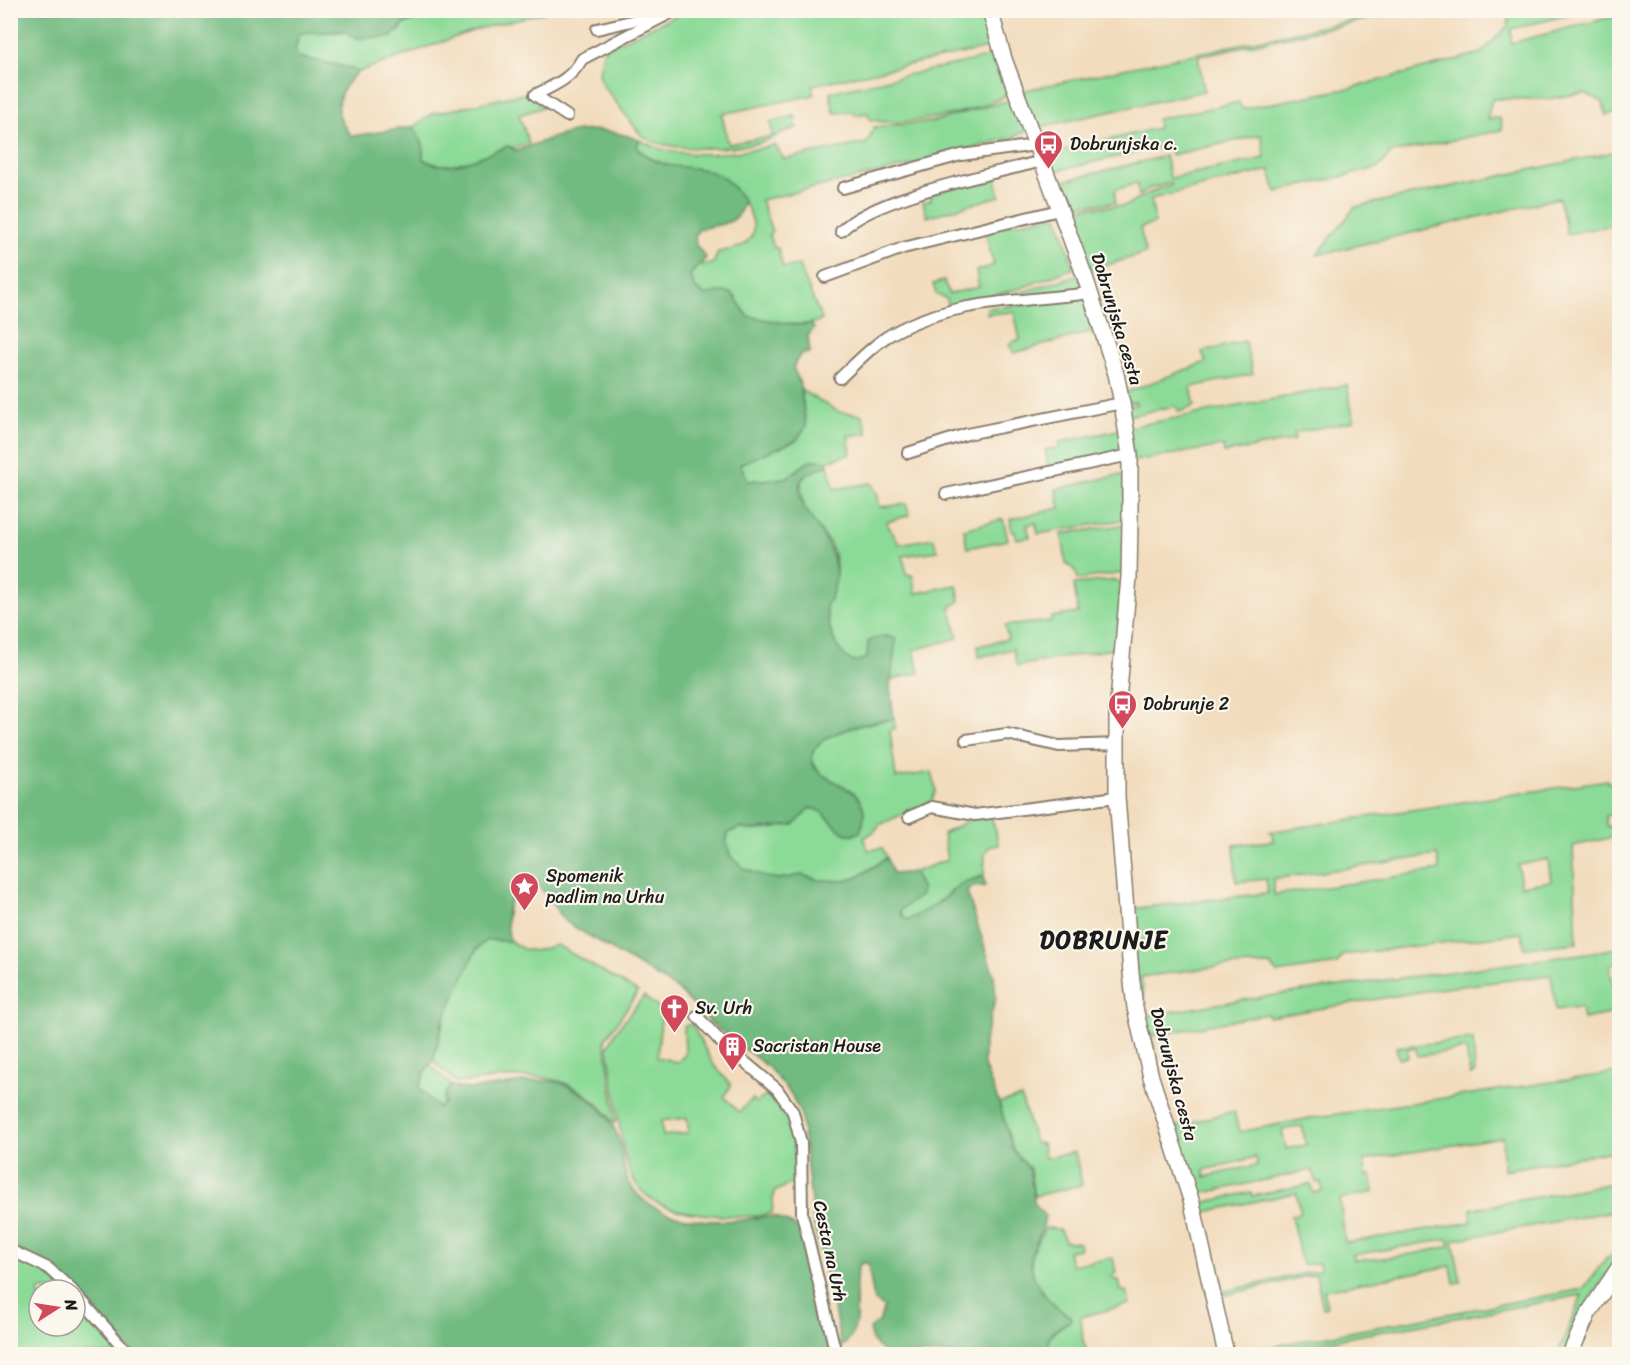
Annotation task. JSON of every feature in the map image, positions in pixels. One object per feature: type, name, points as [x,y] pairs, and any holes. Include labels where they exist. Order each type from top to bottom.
[{"type":"street","points":[[597,29],[676,10]]},
{"type":"street","points":[[567,116],[535,95],[563,81],[575,72],[582,59],[676,10]]},
{"type":"street","name":"Dobrunjska cesta","points":[[990,10],[1090,293],[1116,374],[1122,403],[1130,455],[1129,577],[1119,692],[1117,797],[1136,1008],[1156,1095],[1194,1210],[1226,1354]]},
{"type":"street","points":[[843,188],[961,155],[1036,145]]},
{"type":"street","points":[[841,231],[862,214],[891,203],[958,182],[1042,162]]},
{"type":"street","points":[[825,277],[903,248],[1059,210]]},
{"type":"street","points":[[840,378],[877,344],[922,319],[981,303],[1090,293]]},
{"type":"street","points":[[908,453],[967,434],[1122,403]]},
{"type":"street","points":[[946,494],[1130,455]]},
{"type":"street","points":[[966,740],[1007,734],[1059,746],[1118,744]]},
{"type":"street","points":[[909,817],[933,807],[975,815],[1117,797]]},
{"type":"street","name":"Cesta na Urh","points":[[697,1016],[721,1042],[777,1089],[793,1112],[801,1143],[802,1214],[836,1354]]},
{"type":"street","points":[[10,1250],[48,1268],[59,1278]]},
{"type":"street","points":[[1570,1354],[1588,1314],[1620,1266]]},
{"type":"street","points":[[87,1307],[129,1354]]},
{"type":"green space","points":[[10,11],[438,11],[404,24],[391,37],[355,38],[346,31],[299,33],[295,51],[298,57],[340,65],[358,72],[345,86],[339,102],[341,119],[352,136],[413,127],[423,144],[423,159],[443,165],[466,162],[508,146],[516,151],[562,135],[591,130],[621,134],[639,140],[637,149],[648,157],[669,165],[710,171],[721,176],[744,200],[738,215],[733,220],[698,230],[695,236],[696,245],[706,258],[690,275],[695,287],[704,295],[720,292],[732,293],[748,316],[795,325],[812,324],[814,328],[808,336],[810,353],[801,354],[793,367],[800,384],[806,426],[797,440],[740,464],[748,481],[786,478],[811,460],[827,461],[828,465],[804,476],[799,489],[802,502],[829,547],[835,564],[835,584],[826,606],[830,630],[836,645],[853,662],[867,658],[868,642],[885,636],[896,640],[890,687],[894,719],[842,731],[819,744],[813,753],[813,764],[818,771],[847,788],[862,804],[864,816],[860,832],[846,834],[824,814],[810,808],[794,825],[747,830],[741,827],[728,833],[726,843],[731,857],[745,869],[779,879],[802,875],[820,880],[844,881],[858,877],[887,858],[893,874],[914,872],[922,890],[920,896],[900,910],[901,916],[908,920],[942,901],[964,882],[984,876],[985,886],[972,887],[967,892],[994,976],[996,997],[984,1041],[984,1066],[999,1103],[1013,1150],[1029,1169],[1035,1205],[1045,1215],[1031,1260],[1035,1279],[1040,1289],[1054,1305],[1070,1316],[1071,1320],[1052,1332],[1048,1341],[1052,1354],[887,1354],[875,1344],[870,1334],[869,1329],[879,1322],[884,1307],[874,1300],[868,1264],[864,1262],[859,1265],[856,1276],[854,1330],[841,1347],[814,1226],[801,1115],[791,1094],[768,1067],[713,1025],[677,989],[566,922],[533,878],[517,892],[509,905],[507,919],[510,941],[486,940],[476,950],[442,1023],[433,1061],[424,1072],[419,1088],[438,1108],[444,1104],[445,1094],[451,1085],[473,1089],[535,1081],[563,1084],[587,1097],[612,1124],[620,1142],[626,1177],[630,1185],[646,1202],[667,1213],[693,1219],[731,1221],[775,1217],[800,1229],[830,1354],[133,1354],[87,1302],[87,1278],[57,1278],[11,1248]]},
{"type":"green space","points":[[438,11],[506,11],[507,14],[527,11],[546,12],[478,29],[358,72],[340,65],[298,57],[295,51],[299,33],[399,32],[404,24]]},
{"type":"green space","points":[[686,11],[983,11],[993,47],[812,85],[814,95],[722,114],[728,144],[773,136],[770,122],[795,116],[797,128],[759,143],[716,148],[681,147],[665,145],[641,135],[601,83],[599,72],[604,49]]},
{"type":"green space","points":[[1394,11],[1408,11],[1198,56],[1204,91],[1036,128],[1021,91]]},
{"type":"green space","points":[[1508,11],[1585,11],[1511,29],[1511,43],[1619,15],[1619,112],[1606,115],[1603,102],[1584,93],[1547,99],[1492,99],[1487,119],[1500,118],[1502,130],[1391,153],[1378,168],[1276,192],[1270,170],[1151,199],[1155,223],[1140,228],[1146,253],[1087,271],[1065,212],[1090,207],[1125,206],[1158,189],[1171,186],[1171,183],[1150,188],[1139,196],[1137,183],[1115,190],[1115,203],[1080,205],[1064,209],[1055,183],[1165,156],[1170,178],[1265,158],[1261,135],[1171,155],[1168,145],[1051,172],[1045,155],[1158,128],[1157,119],[1239,102],[1242,109],[1351,88],[1481,53],[1508,26]]},
{"type":"green space","points":[[997,55],[1011,92],[981,106],[943,116],[886,122],[870,120],[868,113],[855,115],[854,112],[834,113],[830,92]]},
{"type":"green space","points":[[521,94],[530,96],[544,107],[519,115],[529,143],[514,148],[508,146],[454,164],[443,165],[423,159],[423,144],[413,127],[432,114]]},
{"type":"green space","points":[[1014,99],[1026,131],[1013,137],[917,164],[761,200],[772,232],[769,234],[774,248],[778,248],[783,268],[799,265],[822,320],[813,323],[794,324],[748,316],[732,293],[720,292],[704,295],[695,287],[690,275],[699,265],[713,264],[718,252],[741,246],[751,237],[753,227],[749,211],[738,193],[725,181],[712,174],[667,165],[652,159],[637,148],[639,140],[665,150],[705,154],[735,152],[775,145],[784,159],[867,143],[874,127],[931,122]]},
{"type":"green space","points":[[1619,151],[1619,224],[1567,234],[1559,198],[1317,255],[1355,207]]},
{"type":"green space","points":[[995,175],[1000,196],[927,217],[923,202],[931,200],[931,194]]},
{"type":"green space","points":[[1052,216],[1058,217],[1074,268],[1021,288],[949,308],[947,299],[936,294],[933,284],[944,281],[949,294],[979,287],[976,271],[994,265],[984,229]]},
{"type":"green space","points":[[1079,275],[1081,283],[1077,290],[1003,298]]},
{"type":"green space","points":[[1086,298],[1094,331],[1014,353],[1009,344],[1020,339],[1014,312],[987,314],[987,308]]},
{"type":"green space","points":[[1245,341],[1253,374],[1191,387],[1195,406],[1179,412],[1176,406],[1127,416],[1126,406],[1136,405],[1136,402],[1125,402],[1124,393],[1206,362],[1202,352]]},
{"type":"green space","points":[[1347,385],[1354,421],[1294,433],[1295,440],[1224,453],[1223,446],[1133,461],[1129,427]]},
{"type":"green space","points":[[801,390],[839,412],[862,415],[868,433],[848,436],[851,454],[827,461],[811,460],[786,478],[748,481],[740,463],[797,440],[806,426]]},
{"type":"green space","points":[[1120,430],[1124,452],[1049,470],[1045,450],[1060,447],[1059,442]]},
{"type":"green space","points":[[828,465],[834,489],[871,483],[877,493],[880,507],[906,504],[910,515],[886,522],[899,544],[933,538],[938,551],[903,556],[907,575],[912,575],[916,593],[957,585],[960,601],[950,607],[958,638],[914,650],[919,673],[890,680],[895,640],[859,662],[844,657],[835,642],[826,606],[836,580],[836,561],[830,543],[808,517],[803,503],[801,485],[801,480],[812,471]]},
{"type":"green space","points":[[1118,475],[1124,476],[1126,515],[1121,520],[1038,534],[1036,523],[1027,525],[1030,537],[1017,539],[1015,532],[1012,532],[1010,519],[1060,508],[1056,489]]},
{"type":"green space","points":[[1003,519],[1008,540],[967,548],[964,529]]},
{"type":"green space","points":[[1122,525],[1126,529],[1124,573],[1078,579],[1076,571],[1066,563],[1062,534]]},
{"type":"green space","points":[[1116,580],[1122,584],[1117,648],[1017,666],[1013,649],[979,657],[978,646],[1008,639],[1005,626],[1051,621],[1052,617],[1078,613],[1074,584]]},
{"type":"green space","points":[[894,719],[895,729],[890,730],[896,778],[932,772],[936,790],[932,801],[879,825],[875,831],[864,838],[868,850],[882,848],[887,858],[858,877],[844,881],[820,880],[802,875],[779,879],[766,877],[745,869],[731,857],[726,843],[728,833],[741,827],[763,830],[779,827],[800,819],[809,809],[818,809],[837,827],[812,758],[815,748],[824,740],[854,727]]},
{"type":"green space","points":[[1607,780],[1608,783],[1619,781],[1617,785],[1619,812],[1605,816],[1607,827],[1618,825],[1619,836],[1573,846],[1577,943],[1524,948],[1522,933],[1343,955],[1337,964],[1277,973],[1270,965],[1221,966],[1141,977],[1147,1016],[1265,997],[1619,948],[1619,963],[1609,965],[1619,1012],[1583,1019],[1581,1007],[1556,1010],[1551,975],[1437,989],[1269,1017],[1267,1014],[1151,1036],[1160,1073],[1153,1063],[1143,1022],[1130,909],[1268,893],[1266,879],[1236,882],[1234,845],[1273,841],[1272,832],[1268,832]],"holes":[[[1437,855],[1440,870],[1274,895],[1273,879]],[[1548,859],[1551,881],[1521,886],[1518,865]]]},
{"type":"green space","points":[[991,815],[999,845],[989,847],[985,854],[984,876],[967,881],[919,915],[911,919],[904,919],[900,910],[920,896],[922,890],[914,872],[947,860],[943,834],[969,820]]},
{"type":"green space","points":[[486,940],[510,941],[523,949],[534,951],[557,945],[638,992],[605,1040],[616,1122],[614,1123],[598,1104],[580,1090],[562,1082],[523,1077],[457,1083],[433,1061],[446,1014],[460,980],[468,964]]},
{"type":"green space","points":[[644,996],[662,1011],[657,1057],[677,1062],[685,1055],[684,1026],[692,1024],[713,1064],[731,1085],[724,1097],[739,1112],[752,1099],[756,1103],[773,1090],[790,1124],[794,1145],[794,1182],[774,1192],[772,1213],[738,1216],[679,1210],[647,1196],[637,1186],[630,1172],[621,1138],[609,1056],[608,1047],[616,1031]],"holes":[[[687,1118],[689,1133],[663,1136],[661,1121]]]},
{"type":"green space","points":[[1473,1039],[1475,1074],[1470,1075],[1466,1049],[1417,1056],[1416,1048],[1407,1049],[1408,1057],[1399,1059],[1396,1047]]},
{"type":"green space","points":[[429,1064],[451,1085],[445,1094],[442,1107],[435,1106],[419,1088]]},
{"type":"green space","points":[[1619,1072],[1619,1150],[1504,1170],[1502,1137],[1364,1160],[1366,1176],[1371,1175],[1374,1192],[1340,1199],[1345,1243],[1471,1222],[1471,1209],[1619,1182],[1619,1210],[1453,1240],[1461,1282],[1454,1283],[1451,1266],[1324,1290],[1327,1307],[1323,1308],[1316,1274],[1217,1297],[1216,1293],[1320,1270],[1319,1263],[1302,1265],[1291,1215],[1301,1213],[1296,1193],[1199,1213],[1175,1127],[1234,1111],[1239,1132],[1311,1118]],"holes":[[[1302,1126],[1306,1145],[1286,1149],[1282,1130]],[[1256,1157],[1257,1165],[1205,1177],[1204,1170]],[[1312,1170],[1316,1183],[1321,1182],[1322,1191],[1313,1193],[1311,1184],[1252,1196],[1251,1192],[1202,1203],[1199,1194]],[[1448,1239],[1450,1246],[1378,1259],[1354,1260],[1353,1255]]]},
{"type":"green space","points":[[1021,1097],[1035,1143],[1042,1144],[1045,1158],[1075,1152],[1082,1185],[1034,1196],[1030,1169],[1013,1150],[999,1103]]},
{"type":"green space","points":[[1045,1228],[1059,1229],[1065,1241],[1079,1243],[1080,1249],[1068,1251],[1071,1265],[1113,1258],[1116,1273],[1112,1276],[1114,1280],[1119,1280],[1121,1291],[1126,1291],[1130,1304],[1081,1317],[1083,1341],[1088,1354],[1052,1354],[1049,1348],[1048,1343],[1052,1334],[1071,1320],[1070,1316],[1054,1305],[1041,1291],[1033,1273],[1033,1251]]},
{"type":"green space","points":[[1619,1249],[1619,1256],[1584,1309],[1564,1354],[1550,1354],[1558,1353],[1582,1295],[1257,1354],[1230,1354],[1583,1289],[1607,1257],[1614,1255]]},
{"type":"green space","points":[[10,1254],[44,1269],[54,1278],[27,1278],[27,1338],[87,1338],[87,1311],[123,1354],[11,1354]]},
{"type":"place","name":"Dobrunjska c.","points":[[1049,170]]},
{"type":"place","name":"Dobrunje 2","points":[[1122,730]]},
{"type":"place","name":"Spomenik padlim na Urhu","points":[[525,912]]},
{"type":"place","name":"Sv. Urh","points":[[674,1034]]},
{"type":"place","name":"Sacristan House","points":[[732,1072]]},
{"type":"district","name":"DOBRUNJE","points":[[1104,940]]}]
